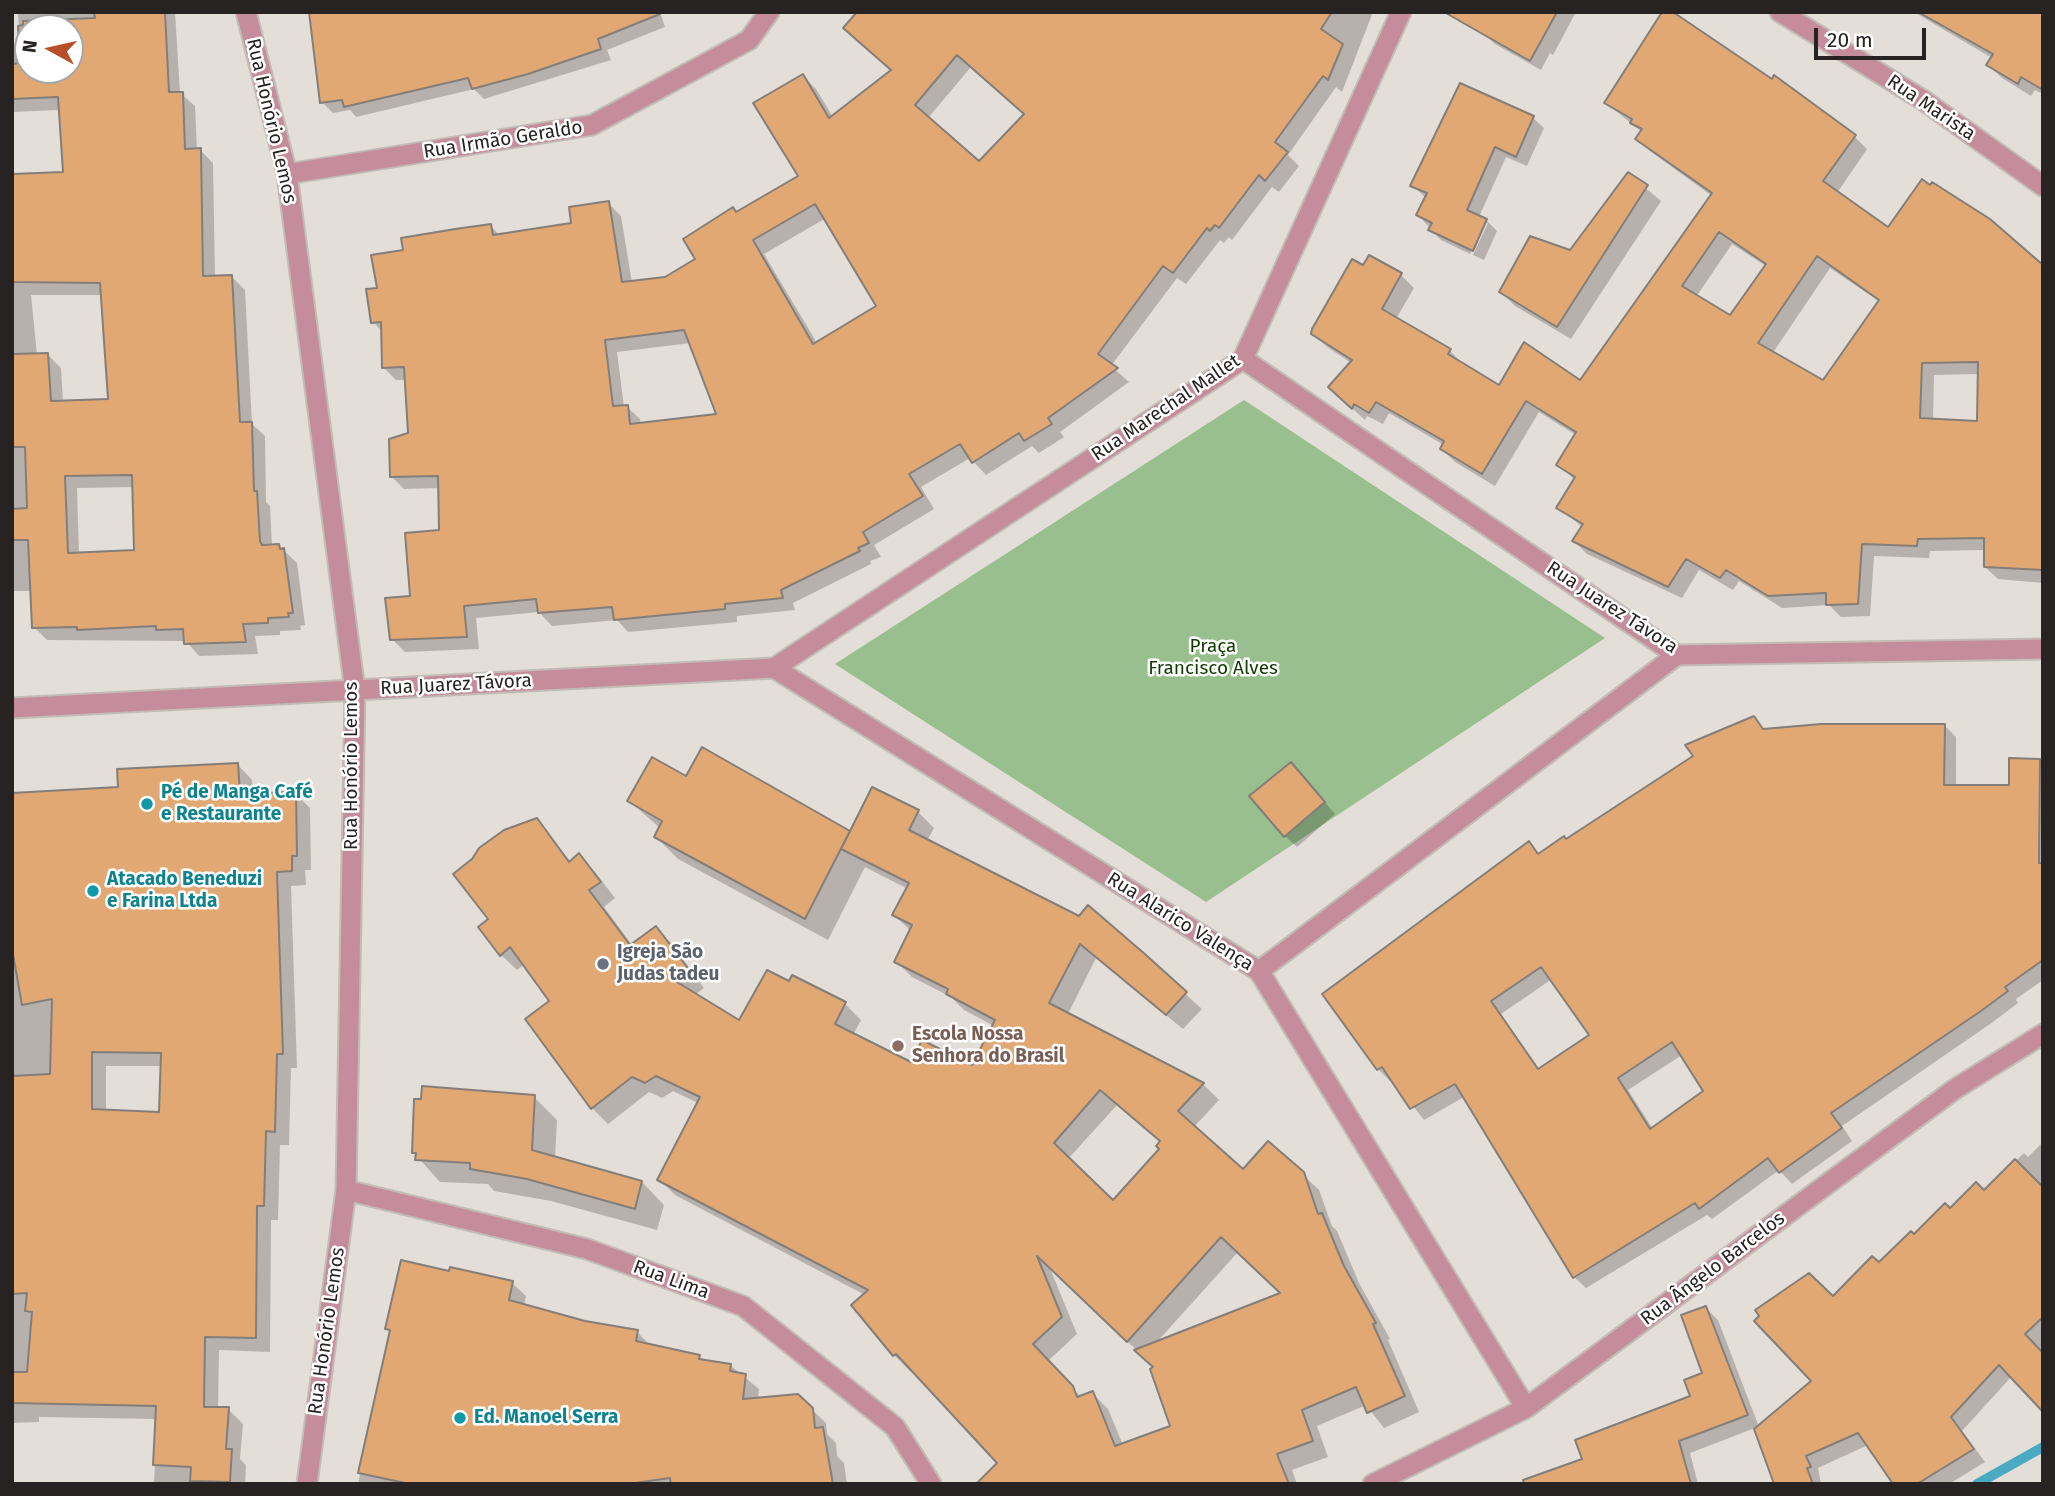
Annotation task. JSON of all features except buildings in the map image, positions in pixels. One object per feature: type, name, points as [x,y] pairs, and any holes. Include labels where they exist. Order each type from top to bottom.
[{"type":"street","name":"Rua Honório Lemos","points":[[246,12],[287,174],[355,691],[346,1190],[307,1484]]},
{"type":"street","name":"Rua Irmão Geraldo","points":[[287,174],[592,125],[749,40],[769,12]]},
{"type":"street","name":"Rua Marechal Mallet","points":[[774,668],[1243,359],[1401,12]]},
{"type":"street","name":"Rua Marista","points":[[1780,12],[1923,100],[2043,186]]},
{"type":"street","name":"Rua Juarez Távora","points":[[1243,359],[1677,655],[2043,649]]},
{"type":"street","points":[[1259,971],[1677,655]]},
{"type":"street","name":"Rua Juarez Távora","points":[[12,708],[774,668]]},
{"type":"street","name":"Rua Alarico Valença","points":[[774,668],[1259,971],[1526,1408]]},
{"type":"street","name":"Rua Ângelo Barcelos","points":[[1373,1484],[1526,1408],[1955,1089],[2043,1034]]},
{"type":"street","name":"Rua Lima","points":[[346,1190],[587,1249],[743,1306],[895,1427],[931,1484]]},
{"type":"green space","name":"Praça Francisco Alves","points":[[1244,400],[1605,638],[1206,902],[835,664]]},
{"type":"waterway","points":[[1977,1484],[2043,1447]]},
{"type":"place","name":"Pé de Manga Café e Restaurante","points":[[147,804]]},
{"type":"place","name":"Atacado Beneduzi e Farina Ltda","points":[[93,891]]},
{"type":"place","name":"Igreja São Judas tadeu","points":[[603,964]]},
{"type":"place","name":"Escola Nossa Senhora do Brasil","points":[[898,1046]]},
{"type":"place","name":"Ed. Manoel Serra","points":[[460,1418]]}]
